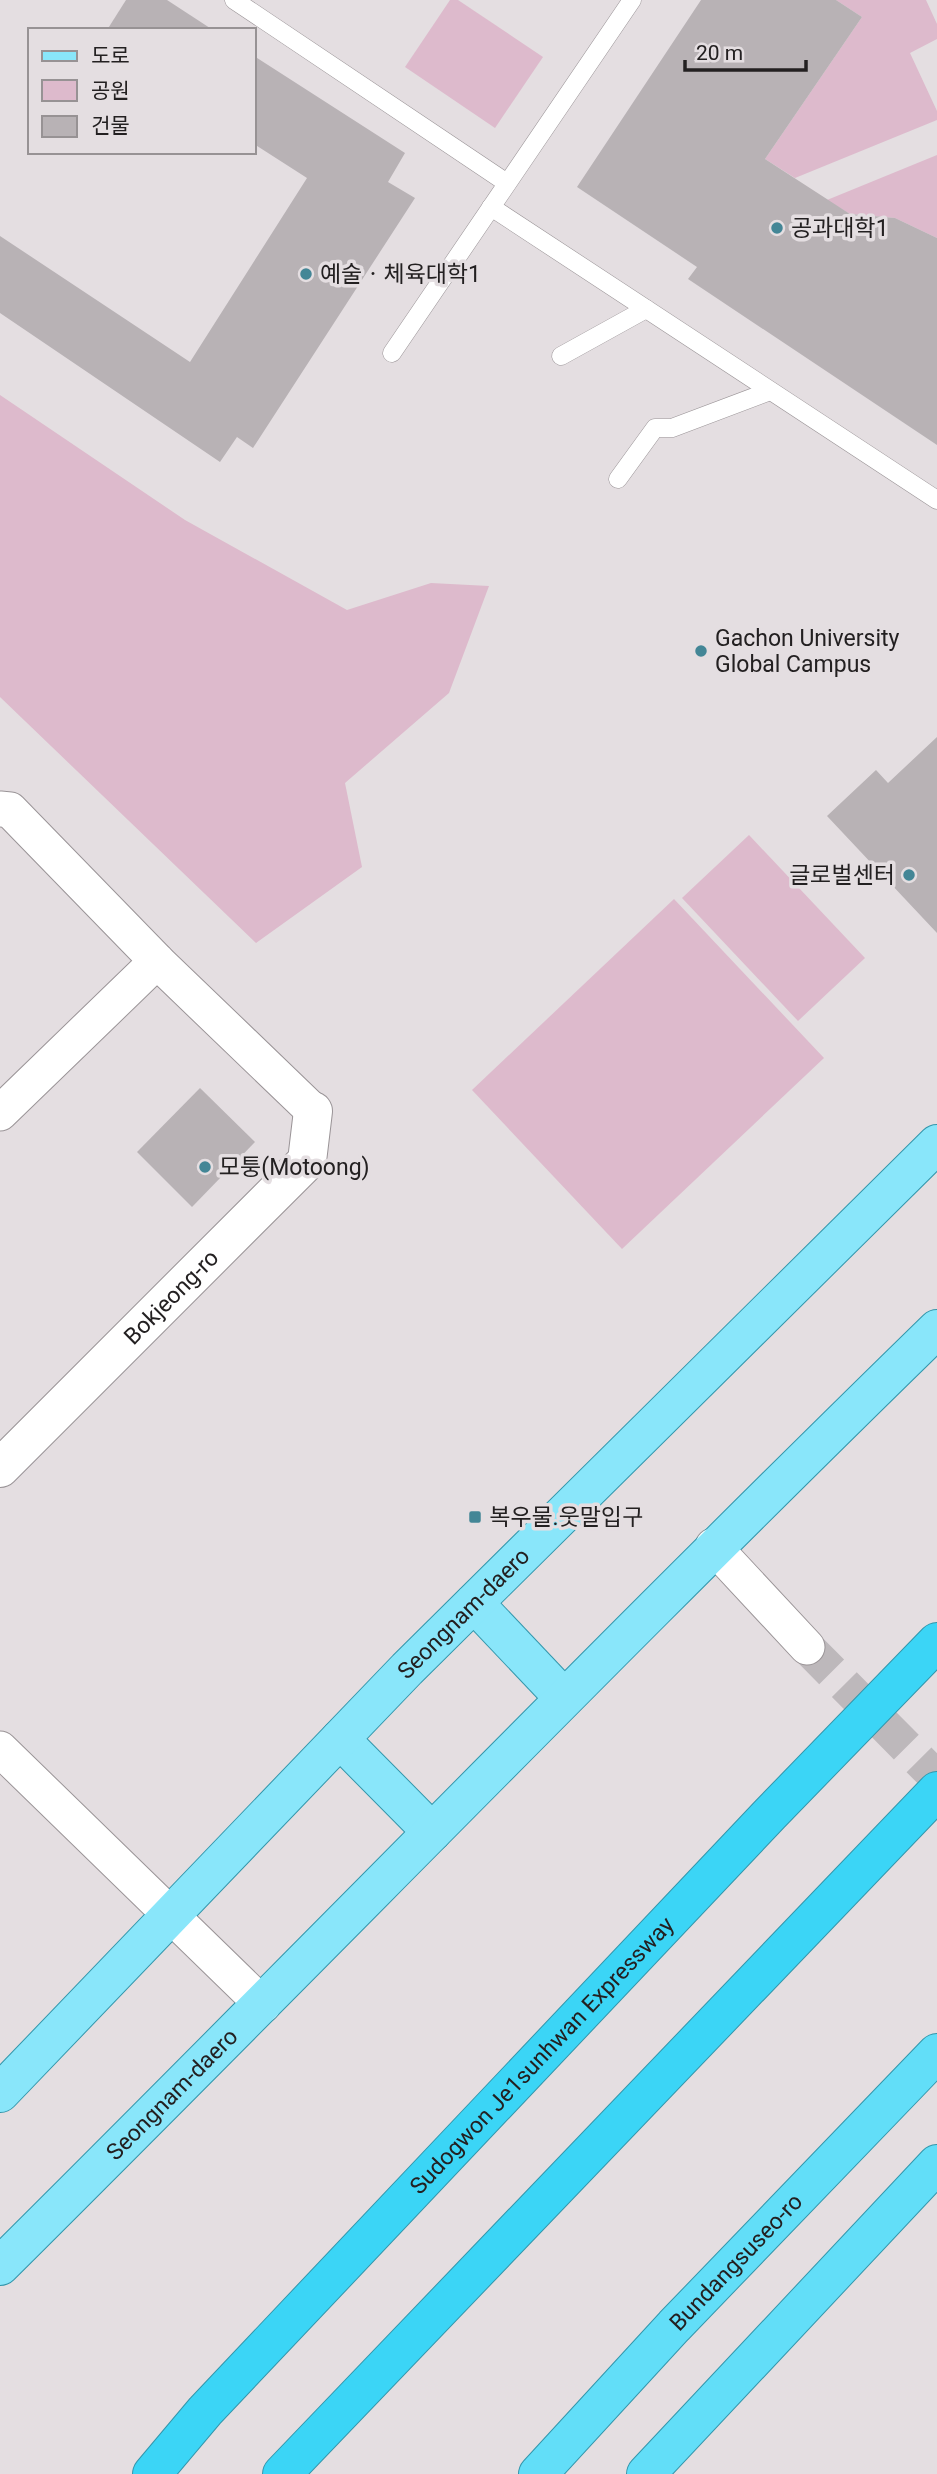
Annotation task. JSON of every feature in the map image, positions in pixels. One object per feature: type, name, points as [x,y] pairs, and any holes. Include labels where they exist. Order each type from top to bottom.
[{"type":"highway","name":"Sudogwon Je1sunhwan Expressway","points":[[152,2474],[233,2381],[760,1824],[937,1642]]},
{"type":"highway","points":[[282,2474],[937,1791]]},
{"type":"highway","name":"Bundangsuseo-ro","points":[[538,2474],[674,2326],[937,2053]]},
{"type":"highway","points":[[646,2474],[937,2164]]},
{"type":"main road","name":"Seongnam-daero","points":[[0,2093],[474,1603],[937,1144]]},
{"type":"main road","name":"Seongnam-daero","points":[[0,2266],[262,2005],[713,1546],[934,1338]]},
{"type":"main road","points":[[474,1603],[564,1698]]},
{"type":"main road","points":[[340,1739],[432,1832]]},
{"type":"street","points":[[0,810],[9,810],[157,961],[313,1111]]},
{"type":"street","points":[[0,1113],[157,961]]},
{"type":"street","name":"Bokjeong-ro","points":[[0,1468],[307,1161],[313,1111]]},
{"type":"street","points":[[713,1546],[807,1647]]},
{"type":"street","points":[[0,1749],[172,1914],[262,2005]]},
{"type":"lane","points":[[234,0],[507,183]]},
{"type":"lane","points":[[392,353],[632,0]]},
{"type":"lane","points":[[491,207],[937,500]]},
{"type":"lane","points":[[561,356],[646,309]]},
{"type":"lane","points":[[618,480],[655,428],[671,428],[770,391]]},
{"type":"green space","points":[[450,0],[458,0],[543,57],[495,128],[405,67]]},
{"type":"green space","points":[[836,0],[926,0],[937,24],[937,39],[910,53],[937,111],[937,120],[795,178],[765,159],[862,17]]},
{"type":"green space","points":[[937,155],[937,238],[895,218],[850,214],[827,200]]},
{"type":"green space","points":[[0,395],[185,520],[347,610],[431,583],[489,586],[449,693],[345,783],[362,867],[256,943],[0,697]]},
{"type":"green space","points":[[749,835],[865,958],[798,1021],[682,898]]},
{"type":"green space","points":[[674,899],[824,1058],[622,1249],[472,1090]]},
{"type":"building","points":[[126,0],[167,0],[210,28],[108,28]]},
{"type":"building","name":"공과대학1","points":[[701,0],[836,0],[862,17],[765,159],[850,214],[895,218],[937,238],[937,445],[688,279],[697,267],[577,187]]},
{"type":"building","name":"예술ㆍ체육대학1","points":[[256,57],[405,153],[388,182],[415,198],[253,448],[237,437],[220,462],[0,313],[0,236],[190,362],[307,178],[256,145]]},
{"type":"building","name":"글로벌센터","points":[[937,737],[937,933],[827,816],[876,770],[888,783]]},
{"type":"building","points":[[200,1088],[255,1142],[192,1207],[137,1152]]},
{"type":"tunnel","points":[[807,1647],[937,1778]]},
{"type":"place","name":"공과대학1","points":[[777,228]]},
{"type":"place","name":"예술ㆍ체육대학1","points":[[306,274]]},
{"type":"place","name":"Gachon University Global Campus","points":[[701,651]]},
{"type":"place","name":"글로벌센터","points":[[909,875]]},
{"type":"place","name":"모퉁(Motoong)","points":[[205,1167]]},
{"type":"place","name":"복우물.웃말입구","points":[[475,1517]]}]
